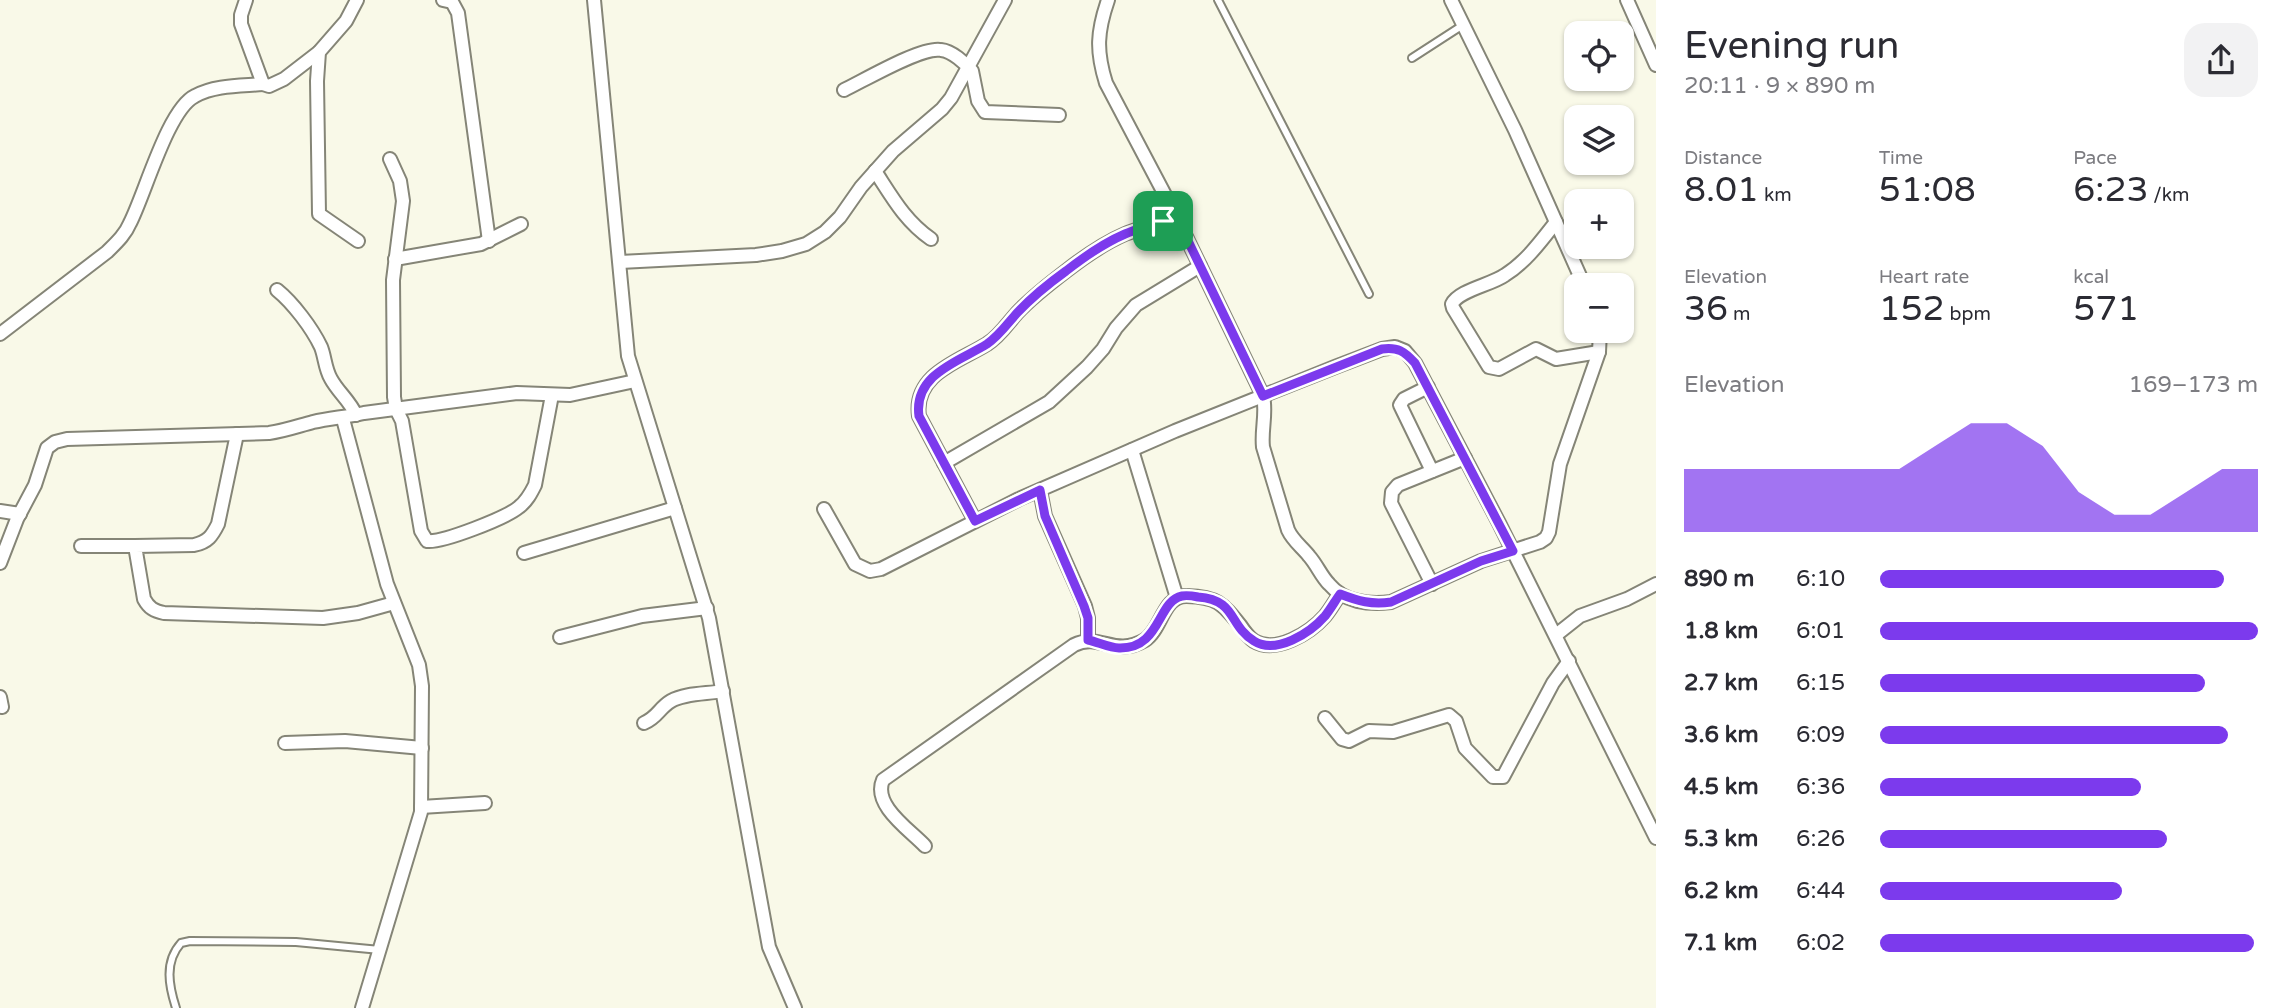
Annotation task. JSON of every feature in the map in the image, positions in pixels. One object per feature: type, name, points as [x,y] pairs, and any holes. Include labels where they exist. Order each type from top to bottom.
[{"type":"street","points":[[246,0],[241,23],[263,84]]},
{"type":"street","points":[[0,334],[119,240],[130,224],[179,110],[193,96],[212,89],[263,84],[269,86],[284,79],[319,52],[346,21],[357,0]]},
{"type":"street","points":[[443,0],[452,2],[458,13],[489,241]]},
{"type":"street","points":[[594,0],[628,356],[706,608],[769,947],[795,1008]]},
{"type":"street","points":[[620,262],[757,255],[806,244],[825,232],[893,151],[942,108],[958,87],[1004,0]]},
{"type":"street","points":[[1108,0],[1098,40],[1100,63],[1106,83],[1175,214],[1263,396],[1263,447],[1292,539],[1309,555],[1329,585],[1340,594],[1356,601],[1376,604],[1404,598],[1481,561],[1546,538],[1560,464],[1600,352],[1600,343]]},
{"type":"street","points":[[1451,0],[1515,130],[1579,273]]},
{"type":"street","points":[[1627,0],[1656,65]]},
{"type":"street","points":[[844,90],[929,50],[940,49],[969,67],[975,76],[978,101],[985,112],[1059,115]]},
{"type":"street","points":[[319,52],[319,214],[358,242]]},
{"type":"street","points":[[390,159],[400,180],[404,201],[393,280],[394,397],[402,421],[421,531],[427,541],[441,541],[505,515],[528,498],[534,485],[552,395]]},
{"type":"street","points":[[875,171],[903,214],[931,239]]},
{"type":"street","points":[[975,521],[919,416],[920,395],[932,378],[947,366],[988,344],[1040,291],[1098,249],[1127,233],[1151,226],[1175,214]]},
{"type":"street","points":[[1556,222],[1516,267],[1492,283],[1456,296],[1452,308],[1489,367],[1494,369],[1499,369],[1536,349],[1556,359],[1600,352]]},
{"type":"street","points":[[395,259],[489,241],[522,224]]},
{"type":"street","points":[[944,463],[1049,402],[1087,367],[1136,305],[1200,266]]},
{"type":"street","points":[[277,290],[309,325],[321,348],[328,374],[339,392],[352,405],[356,415]]},
{"type":"street","points":[[824,509],[855,564],[870,571],[881,569],[1040,490],[1132,450],[1382,349],[1395,347],[1405,351],[1415,363],[1428,387],[1650,812],[1656,838]]},
{"type":"street","points":[[0,563],[35,485],[47,448],[55,442],[277,432],[312,422],[396,409],[517,393],[570,395],[635,381]]},
{"type":"street","points":[[1428,387],[1404,399],[1400,405],[1432,471]]},
{"type":"street","points":[[343,419],[387,584],[419,665],[422,686],[421,807],[362,1008]]},
{"type":"street","points":[[81,546],[203,543],[212,536],[218,524],[236,433]]},
{"type":"street","points":[[1132,450],[1177,598]]},
{"type":"street","points":[[1432,584],[1391,499],[1394,488],[1398,485],[1465,458]]},
{"type":"street","points":[[1040,490],[1045,516],[1088,618],[1088,640]]},
{"type":"street","points":[[524,553],[675,508]]},
{"type":"street","points":[[0,511],[20,514]]},
{"type":"street","points":[[135,546],[144,599],[157,612],[323,618],[358,613],[394,603]]},
{"type":"street","points":[[1556,635],[1580,615],[1627,599],[1656,584]]},
{"type":"street","points":[[925,846],[891,813],[881,792],[883,780],[1074,645],[1088,640],[1116,648],[1141,642],[1153,632],[1169,604],[1183,596],[1214,599],[1225,606],[1251,639],[1265,645],[1280,644],[1296,638],[1324,617],[1340,594]]},
{"type":"street","points":[[560,637],[634,618],[706,608]]},
{"type":"street","points":[[1325,718],[1342,739],[1349,741],[1369,731],[1393,732],[1449,715],[1456,721],[1465,747],[1493,777],[1503,777],[1553,682],[1569,661]]},
{"type":"street","points":[[643,723],[658,715],[671,701],[723,691]]},
{"type":"street","points":[[285,743],[345,741],[422,748]]},
{"type":"street","points":[[421,807],[485,803]]},
{"type":"lane","points":[[1218,0],[1369,294]]},
{"type":"lane","points":[[1412,58],[1463,25]]},
{"type":"lane","points":[[176,1008],[169,972],[173,956],[181,943],[296,942],[380,950]]},
{"type":"route","points":[[1175,214],[1263,396],[1382,349],[1395,347],[1405,351],[1415,363],[1513,551],[1481,561],[1391,602],[1376,604],[1356,601],[1340,594],[1314,626],[1296,638],[1280,644],[1256,643],[1219,601],[1207,597],[1183,596],[1169,604],[1153,632],[1141,642],[1116,648],[1088,640],[1088,618],[1045,516],[1040,490],[975,521],[919,416],[920,395],[937,372],[988,344],[1040,291],[1069,268],[1127,233],[1163,221],[1175,214]]}]
